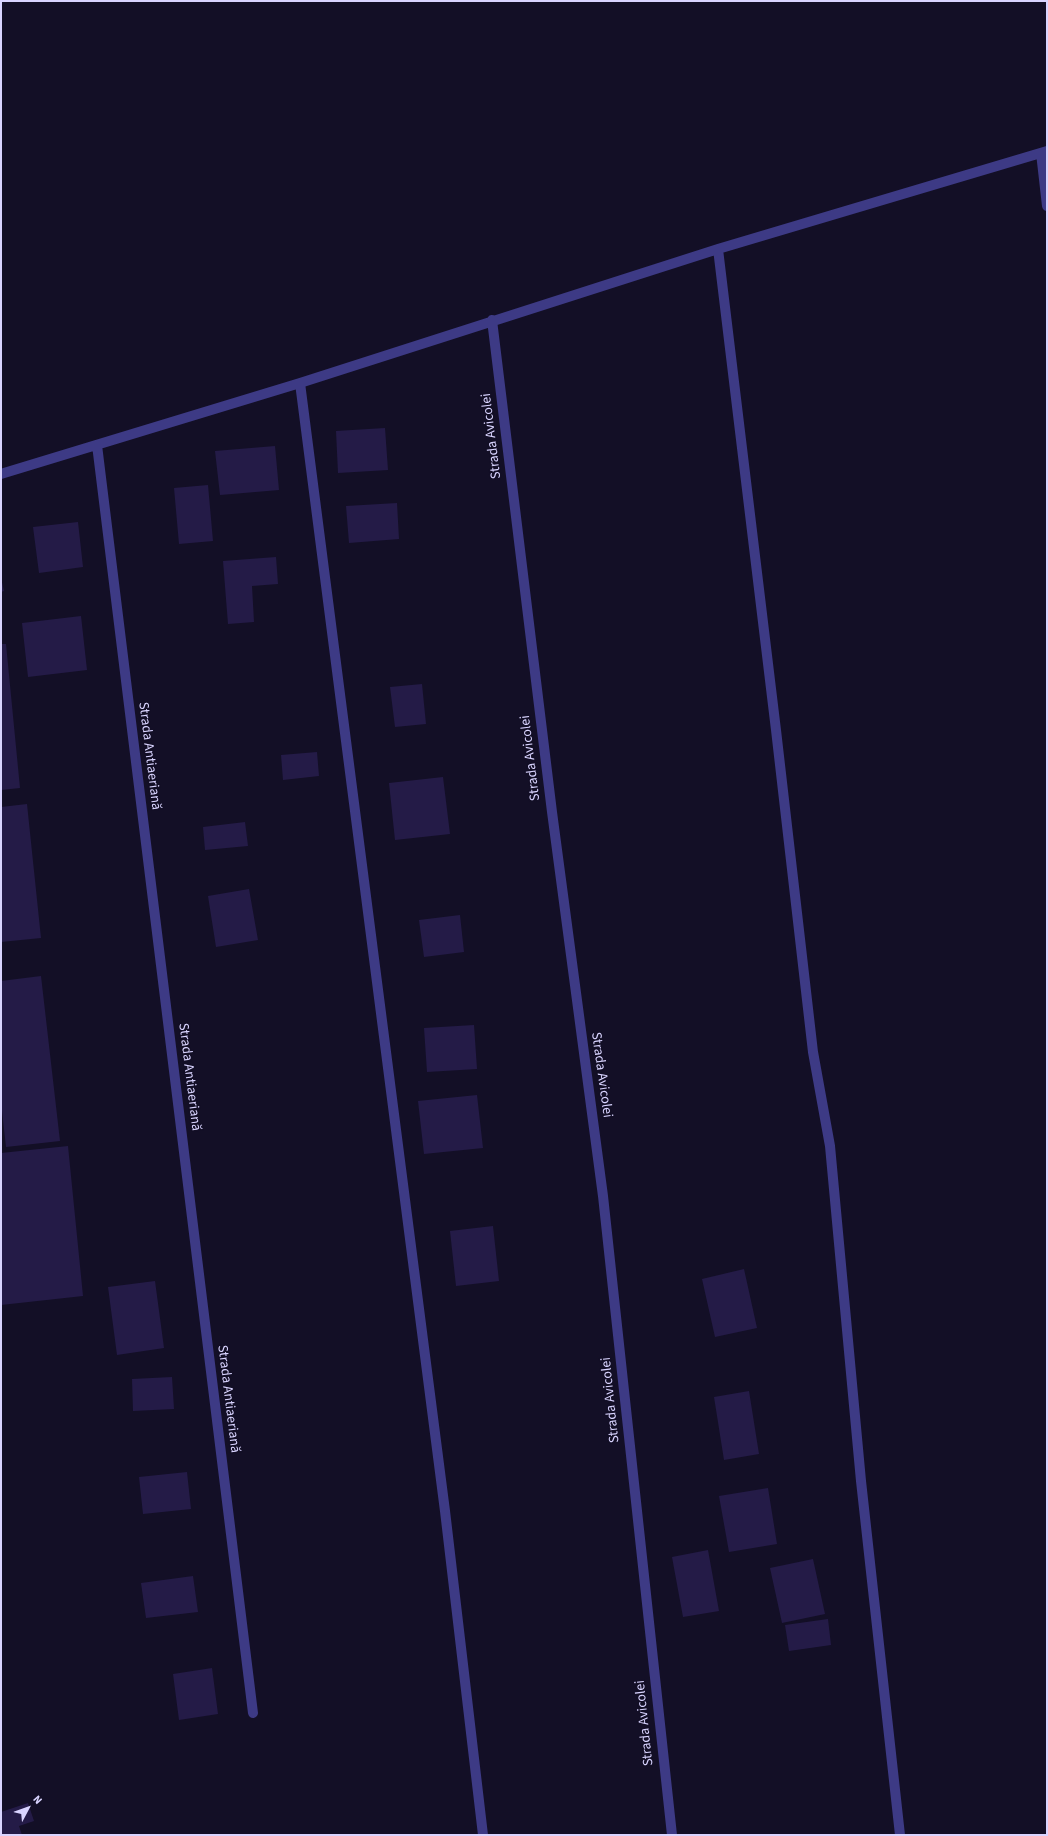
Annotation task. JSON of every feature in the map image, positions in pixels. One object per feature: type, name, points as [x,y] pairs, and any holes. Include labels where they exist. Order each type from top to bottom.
[{"type":"street","points":[[1,474],[300,383],[492,320],[718,249],[1044,152],[1047,206]]},
{"type":"street","points":[[718,249],[813,1052],[830,1146],[861,1481],[900,1835]]},
{"type":"street","name":"Strada Avicolei","points":[[492,320],[552,812],[603,1196],[672,1835]]},
{"type":"street","points":[[300,383],[445,1511],[483,1835]]},
{"type":"street","name":"Strada Antiaeriană","points":[[97,445],[253,1713]]},
{"type":"building","points":[[385,428],[388,470],[338,473],[336,431]]},
{"type":"building","points":[[275,446],[279,490],[220,495],[215,451]]},
{"type":"building","points":[[208,485],[213,541],[179,544],[174,488]]},
{"type":"building","points":[[397,503],[399,539],[349,543],[346,506]]},
{"type":"building","points":[[78,522],[83,567],[39,573],[33,527]]},
{"type":"building","points":[[276,557],[278,584],[252,586],[254,622],[228,624],[223,561]]},
{"type":"building","points":[[1,578],[4,591],[1,592]]},
{"type":"building","points":[[81,616],[87,670],[28,677],[22,623]]},
{"type":"building","points":[[1,644],[6,644],[20,788],[1,790]]},
{"type":"building","points":[[422,684],[426,724],[395,727],[390,687]]},
{"type":"building","points":[[317,752],[319,776],[283,780],[281,755]]},
{"type":"building","points":[[443,777],[450,834],[395,840],[389,783]]},
{"type":"building","points":[[27,804],[41,938],[1,942],[1,807]]},
{"type":"building","points":[[245,822],[248,846],[205,850],[203,827]]},
{"type":"building","points":[[249,889],[258,940],[216,947],[208,896]]},
{"type":"building","points":[[460,915],[464,952],[424,957],[419,920]]},
{"type":"building","points":[[41,976],[60,1141],[6,1147],[1,1102],[1,981]]},
{"type":"building","points":[[474,1025],[477,1069],[427,1072],[424,1028]]},
{"type":"building","points":[[477,1095],[483,1148],[424,1154],[418,1101]]},
{"type":"building","points":[[68,1146],[83,1296],[1,1305],[1,1153]]},
{"type":"building","points":[[493,1226],[499,1281],[456,1286],[450,1231]]},
{"type":"building","points":[[744,1269],[757,1328],[715,1337],[702,1279]]},
{"type":"building","points":[[155,1281],[164,1348],[117,1355],[108,1287]]},
{"type":"building","points":[[172,1377],[174,1409],[133,1411],[132,1379]]},
{"type":"building","points":[[749,1391],[759,1454],[724,1460],[714,1397]]},
{"type":"building","points":[[187,1472],[191,1509],[143,1514],[139,1477]]},
{"type":"building","points":[[768,1488],[777,1544],[729,1552],[719,1496]]},
{"type":"building","points":[[708,1550],[719,1611],[683,1617],[672,1557]]},
{"type":"building","points":[[813,1559],[825,1614],[782,1623],[770,1568]]},
{"type":"building","points":[[193,1576],[198,1612],[146,1618],[141,1583]]},
{"type":"building","points":[[828,1619],[831,1645],[789,1651],[785,1625]]},
{"type":"building","points":[[212,1668],[218,1714],[179,1720],[173,1674]]},
{"type":"building","points":[[28,1803],[34,1821],[19,1826],[22,1835],[1,1835],[1,1812]]}]
